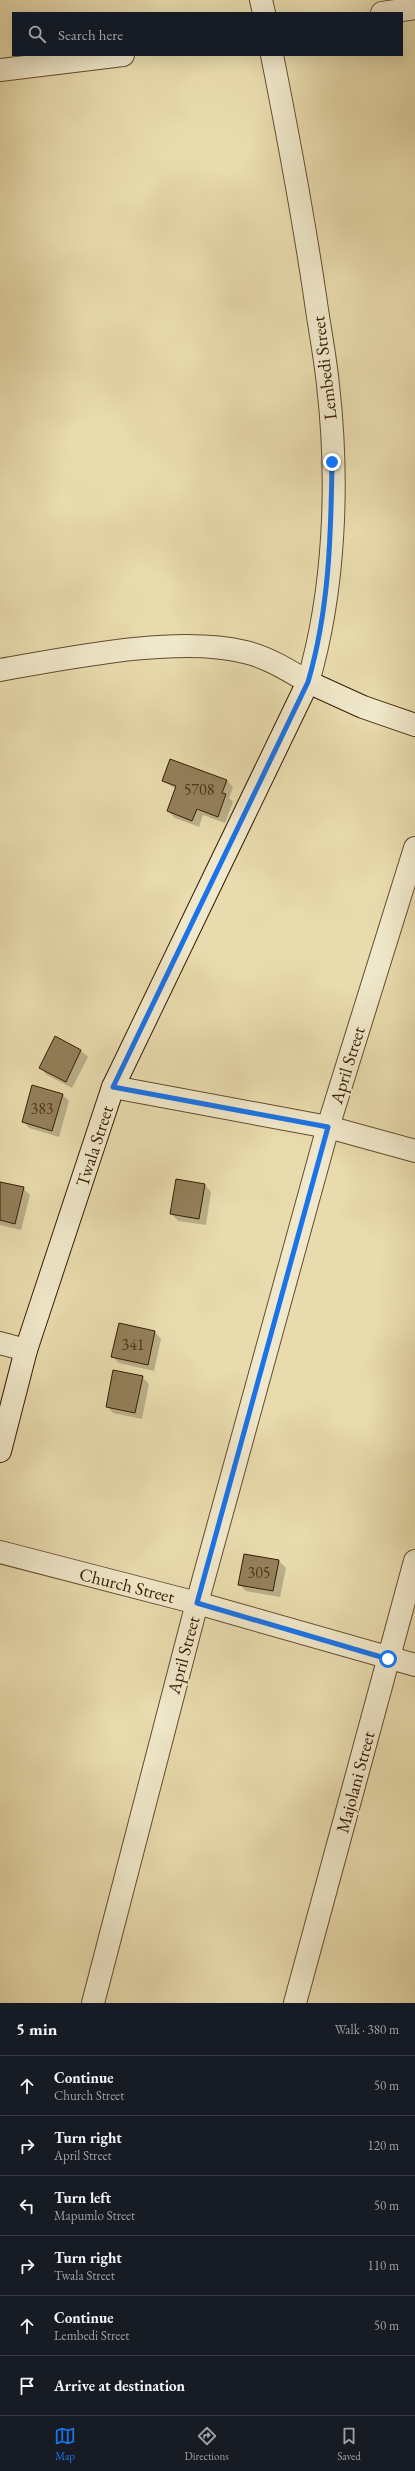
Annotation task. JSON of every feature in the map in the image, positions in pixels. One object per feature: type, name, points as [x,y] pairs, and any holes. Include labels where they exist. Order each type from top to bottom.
[{"type":"street","points":[[261,0],[264,12]]},
{"type":"street","points":[[389,12],[415,8]]},
{"type":"street","points":[[0,70],[115,56]]},
{"type":"street","name":"Lembedi Street","points":[[272,56],[300,194],[328,386],[332,462],[329,562],[318,645],[308,682]]},
{"type":"street","points":[[0,670],[88,655],[160,648],[209,646],[245,652],[282,666],[308,682],[363,707],[415,725]]},
{"type":"street","name":"Twala Street","points":[[0,1451],[26,1350],[113,1087],[308,682]]},
{"type":"street","name":"April Street","points":[[93,2003],[197,1603],[328,1127],[415,848]]},
{"type":"street","points":[[113,1087],[328,1127],[415,1150]]},
{"type":"street","points":[[0,1343],[26,1350]]},
{"type":"street","name":"Church Street","points":[[0,1552],[197,1603],[388,1659],[415,1665]]},
{"type":"street","name":"Majolani Street","points":[[295,2003],[415,1561]]},
{"type":"building","points":[[170,759],[227,780],[222,793],[226,794],[218,817],[197,809],[192,821],[167,811],[176,786],[162,781]]},
{"type":"building","points":[[55,1036],[81,1050],[66,1082],[39,1068]]},
{"type":"building","points":[[32,1085],[63,1094],[52,1131],[22,1122]]},
{"type":"building","points":[[176,1179],[205,1184],[199,1219],[170,1214]]},
{"type":"building","points":[[0,1182],[24,1187],[15,1224],[0,1220]]},
{"type":"building","points":[[119,1323],[155,1331],[148,1365],[111,1357]]},
{"type":"building","points":[[113,1370],[143,1376],[135,1413],[106,1407]]},
{"type":"building","points":[[244,1554],[279,1560],[273,1591],[238,1585]]},
{"type":"route","points":[[332,462],[332,532],[328,578],[318,645],[308,682],[113,1087],[328,1127],[197,1603],[388,1659]]}]
